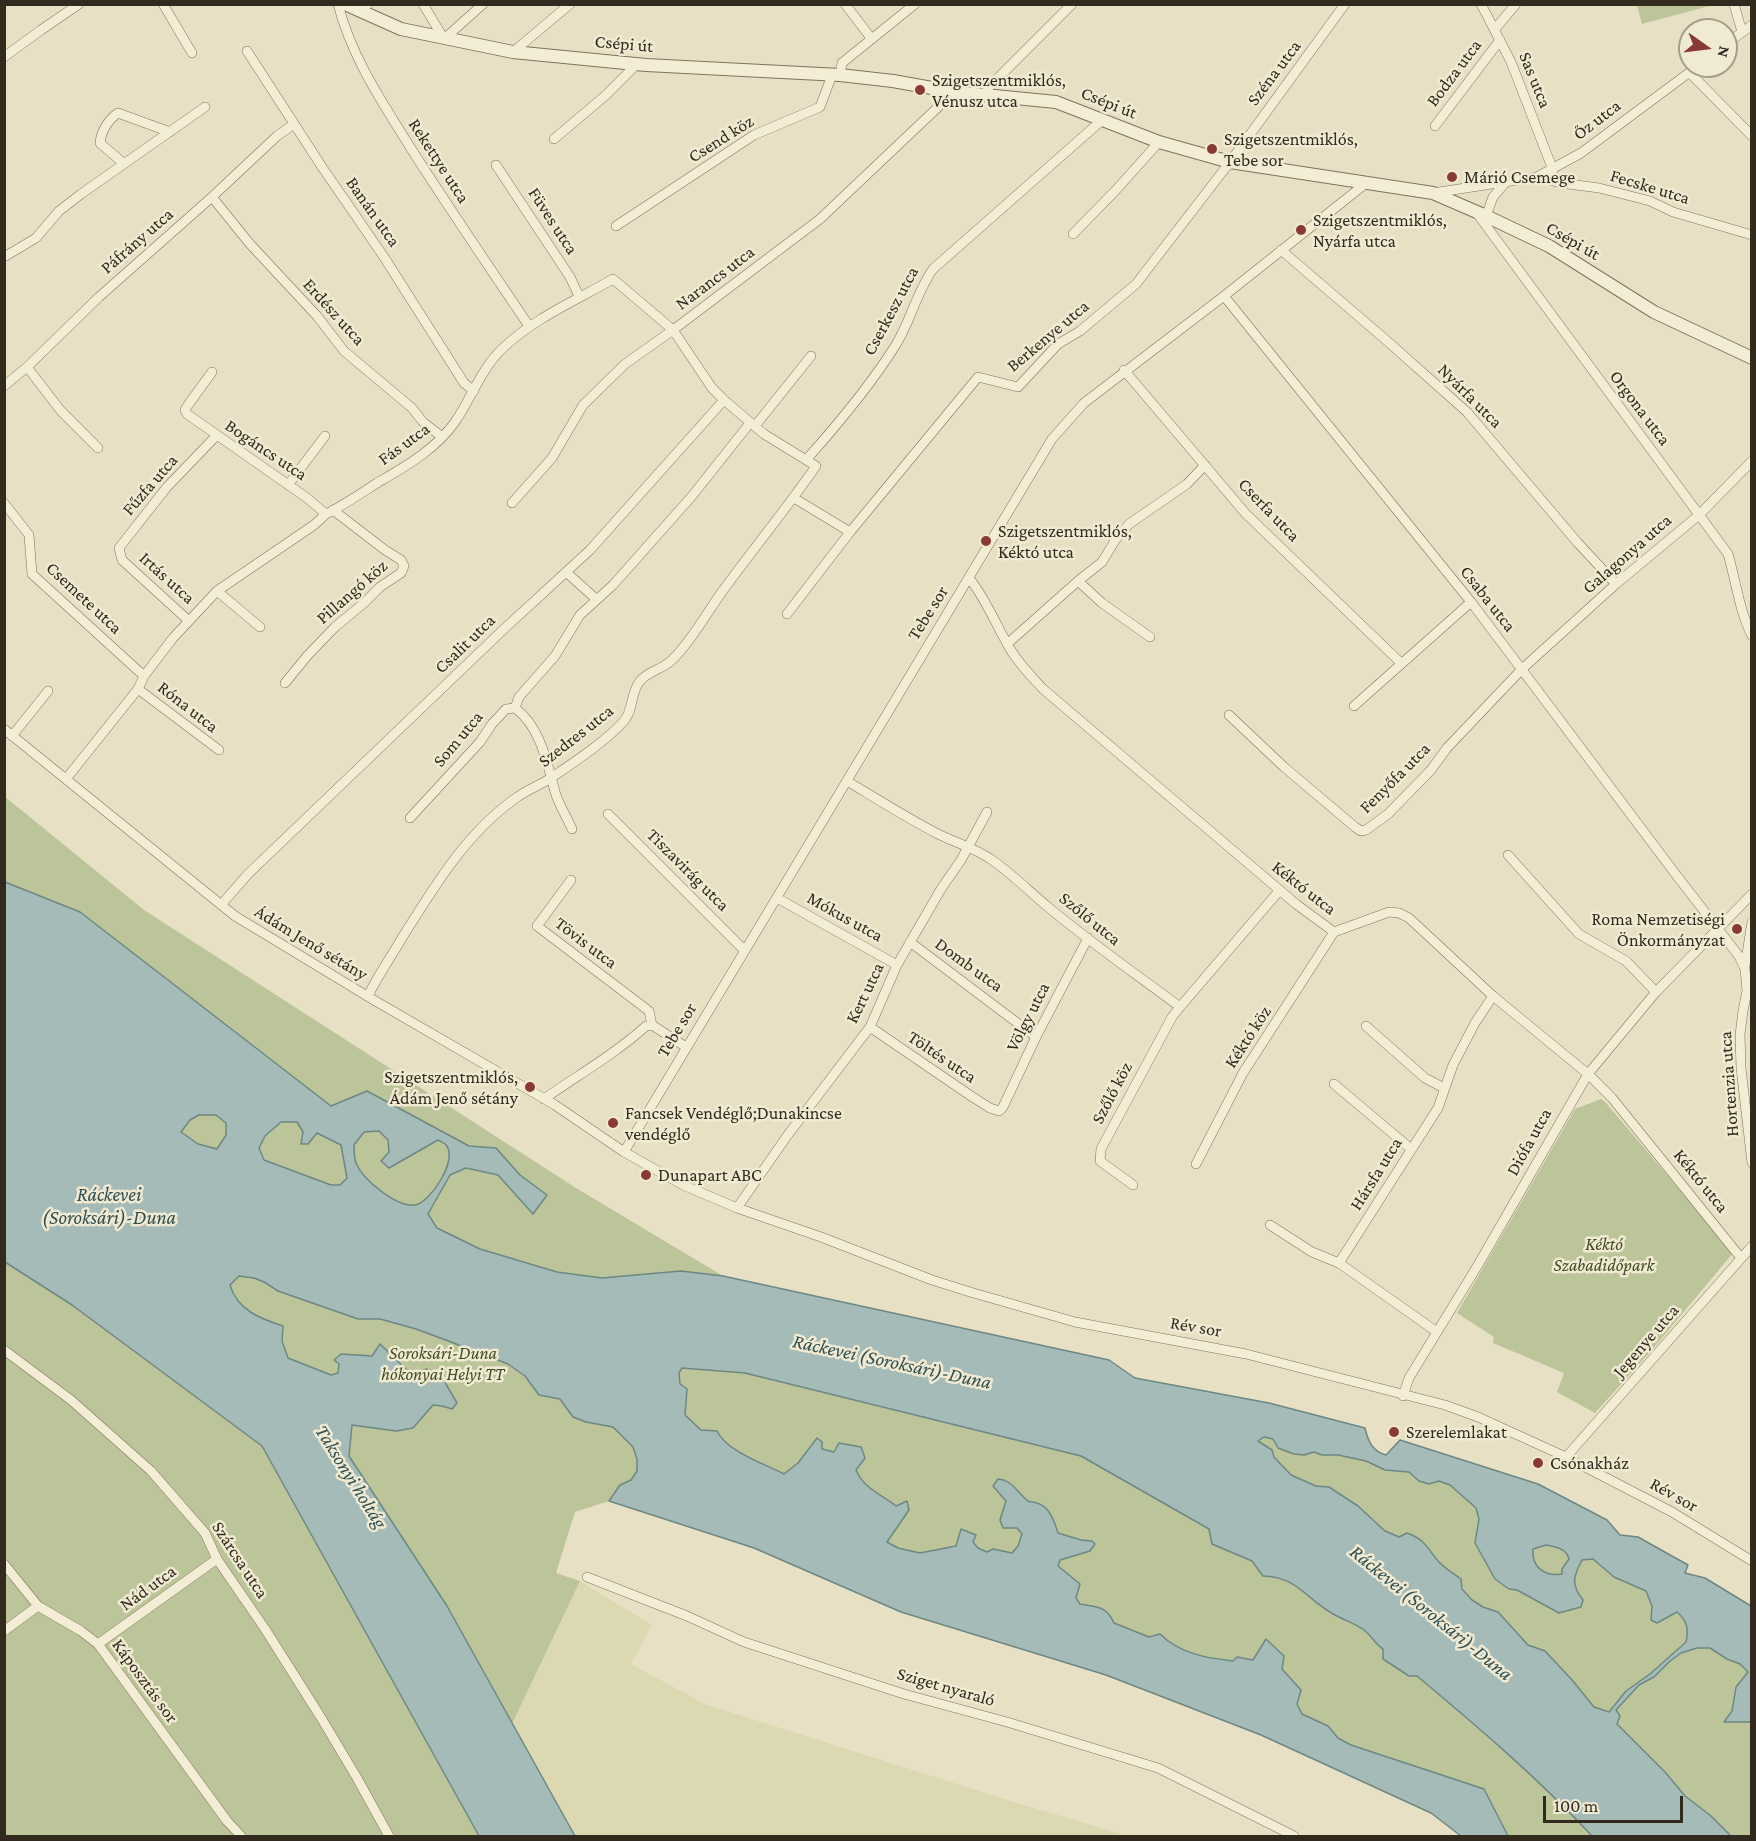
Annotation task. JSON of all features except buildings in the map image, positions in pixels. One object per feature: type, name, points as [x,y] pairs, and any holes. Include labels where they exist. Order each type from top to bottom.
[{"type":"street","points":[[4,57],[79,4]]},
{"type":"street","points":[[163,4],[192,53]]},
{"type":"street","name":"Rekettye utca","points":[[338,4],[344,29],[390,116],[440,195],[529,326]]},
{"type":"street","name":"Csépi út","points":[[345,4],[363,8],[401,29],[513,52],[637,64],[836,75],[893,81],[954,92],[1056,102],[1159,142],[1230,162],[1432,193],[1549,246],[1654,312],[1752,358]]},
{"type":"street","points":[[423,4],[444,39],[483,4]]},
{"type":"street","points":[[513,52],[570,4]]},
{"type":"street","points":[[845,4],[871,38]]},
{"type":"street","name":"Csend köz","points":[[616,226],[754,135],[820,107],[842,63],[915,4]]},
{"type":"street","points":[[985,94],[989,87],[1072,4]]},
{"type":"street","name":"Széna utca","points":[[1230,162],[1345,4]]},
{"type":"street","name":"Sas utca","points":[[1481,4],[1511,63],[1553,170]]},
{"type":"street","points":[[1495,29],[1516,4]]},
{"type":"street","points":[[1734,4],[1742,32]]},
{"type":"street","points":[[1738,35],[1752,24]]},
{"type":"street","name":"Bodza utca","points":[[1435,126],[1500,40]]},
{"type":"street","name":"Banán utca","points":[[247,51],[384,257],[464,383],[474,391]]},
{"type":"street","points":[[554,139],[585,114],[637,64]]},
{"type":"street","name":"Őz utca","points":[[1432,193],[1537,177],[1553,170],[1581,153],[1683,78]]},
{"type":"street","points":[[1695,78],[1752,136]]},
{"type":"street","name":"Narancs utca","points":[[512,503],[552,458],[583,405],[625,364],[674,330],[820,219],[954,92]]},
{"type":"street","points":[[4,257],[36,238],[59,211],[123,163],[205,107]]},
{"type":"street","points":[[123,163],[100,143],[100,135],[118,112],[170,132]]},
{"type":"street","name":"Cserkesz utca","points":[[806,460],[864,392],[897,342],[922,284],[933,269],[1101,121]]},
{"type":"street","name":"Páfrány utca","points":[[4,386],[27,367],[99,297],[212,198],[277,136],[294,124]]},
{"type":"street","points":[[1073,234],[1159,142]]},
{"type":"street","name":"Berkenye utca","points":[[787,614],[850,532],[978,377],[1018,387],[1058,344],[1080,331],[1136,284],[1230,162]]},
{"type":"street","name":"Füves utca","points":[[496,165],[570,277],[579,296]]},
{"type":"street","name":"Fecske utca","points":[[1537,177],[1599,188],[1650,201],[1673,212],[1752,235]]},
{"type":"street","points":[[1481,214],[1506,182]]},
{"type":"street","name":"Tebe sor","points":[[624,1152],[1052,439],[1084,403],[1124,370],[1224,296],[1365,184]]},
{"type":"street","name":"Erdész utca","points":[[212,198],[250,244],[317,316],[345,351],[442,437]]},
{"type":"street","name":"Orgona utca","points":[[1481,214],[1728,554],[1737,582],[1743,615],[1751,635]]},
{"type":"street","name":"Nyárfa utca","points":[[1281,250],[1467,412],[1577,542],[1616,584]]},
{"type":"street","name":"Fás utca","points":[[66,779],[138,689],[144,676],[217,591],[330,512],[423,455],[455,421],[501,350],[529,326],[613,279],[674,330],[712,388],[724,400],[753,424],[816,466]]},
{"type":"street","name":"Csaba utca","points":[[1224,296],[1471,602],[1677,876],[1719,928],[1739,956],[1744,969]]},
{"type":"street","name":"Som utca","points":[[410,818],[480,742],[506,709],[516,708],[519,697],[555,656],[580,615],[613,585],[811,356]]},
{"type":"street","points":[[27,367],[61,411],[98,448]]},
{"type":"street","name":"Cserfa utca","points":[[1124,370],[1265,534],[1401,663]]},
{"type":"street","name":"Bogáncs utca","points":[[212,372],[185,410],[187,414],[330,512]]},
{"type":"street","name":"Csalit utca","points":[[222,905],[248,874],[505,628],[590,550],[724,400]]},
{"type":"street","name":"Fűzfa utca","points":[[122,560],[119,548],[166,487],[216,436]]},
{"type":"street","points":[[288,485],[325,436]]},
{"type":"street","name":"Galagonya utca","points":[[1522,669],[1616,584],[1699,515],[1752,461]]},
{"type":"street","points":[[1008,644],[1102,562],[1116,539],[1129,524],[1187,484],[1205,465]]},
{"type":"street","name":"Szedres utca","points":[[368,996],[379,972],[432,890],[460,852],[492,818],[516,798],[552,777],[610,735],[624,722],[628,716],[632,694],[638,683],[673,659],[816,466]]},
{"type":"street","points":[[794,498],[850,532]]},
{"type":"street","name":"Csemete utca","points":[[4,504],[29,535],[32,574],[144,676]]},
{"type":"street","name":"Pillangó köz","points":[[285,683],[335,627],[380,587],[401,573],[404,566],[401,560],[330,512]]},
{"type":"street","name":"Irtás utca","points":[[122,560],[189,621]]},
{"type":"street","points":[[566,572],[596,599]]},
{"type":"street","name":"Kéktó utca","points":[[969,578],[979,590],[1022,666],[1062,706],[1279,891],[1334,932],[1389,912],[1399,913],[1408,918],[1493,996],[1588,1074],[1612,1098],[1741,1258]]},
{"type":"street","points":[[1078,581],[1102,603],[1150,637]]},
{"type":"street","points":[[217,591],[260,627]]},
{"type":"street","points":[[1354,706],[1471,602]]},
{"type":"street","name":"Fenyőfa utca","points":[[1229,715],[1284,767],[1361,831],[1366,830],[1388,814],[1522,669]]},
{"type":"street","name":"Róna utca","points":[[138,689],[219,750]]},
{"type":"street","points":[[8,732],[48,691]]},
{"type":"street","points":[[516,708],[531,723],[552,777],[556,795],[572,829]]},
{"type":"street","name":"Ádám Jenő sétány","points":[[8,732],[235,916],[544,1099],[624,1152]]},
{"type":"street","name":"Szőlő utca","points":[[847,781],[941,836],[968,846],[1013,875],[1048,907],[1117,963],[1180,1007]]},
{"type":"street","name":"Kert utca","points":[[737,1208],[794,1126],[870,1027],[897,965],[987,812]]},
{"type":"street","name":"Tiszavirág utca","points":[[608,814],[744,950]]},
{"type":"street","points":[[1508,855],[1579,934],[1626,962],[1656,992]]},
{"type":"street","name":"Tövis utca","points":[[572,880],[537,926],[649,1011],[652,1025],[686,1047]]},
{"type":"street","points":[[1180,1007],[1279,891]]},
{"type":"street","name":"Diófa utca","points":[[1402,1396],[1409,1378],[1478,1265],[1588,1074],[1656,992],[1752,894]]},
{"type":"street","name":"Mókus utca","points":[[777,898],[897,965]]},
{"type":"street","points":[[1744,969],[1752,922]]},
{"type":"street","name":"Kéktó köz","points":[[1196,1164],[1243,1073],[1334,932]]},
{"type":"street","name":"Völgy utca","points":[[999,1111],[1088,938]]},
{"type":"street","name":"Domb utca","points":[[910,942],[1036,1037]]},
{"type":"street","name":"Hortenzia utca","points":[[1744,969],[1748,991],[1740,1035],[1741,1076],[1752,1163]]},
{"type":"street","name":"Hársfa utca","points":[[1339,1263],[1438,1108],[1458,1055],[1493,996]]},
{"type":"street","name":"Szőlő köz","points":[[1133,1185],[1100,1161],[1101,1149],[1172,1017],[1180,1007]]},
{"type":"street","points":[[544,1099],[583,1071],[605,1059],[646,1026],[652,1025]]},
{"type":"street","points":[[1366,1026],[1425,1078],[1444,1088]]},
{"type":"street","name":"Töltés utca","points":[[870,1027],[971,1096],[999,1111]]},
{"type":"street","points":[[1334,1084],[1411,1149]]},
{"type":"street","name":"Rév sor","points":[[624,1152],[683,1185],[737,1208],[970,1292],[1075,1322],[1246,1354],[1402,1396],[1445,1405],[1478,1417],[1566,1457],[1672,1512],[1752,1561]]},
{"type":"street","points":[[1270,1225],[1312,1252],[1339,1263],[1437,1332]]},
{"type":"street","name":"Jegenye utca","points":[[1566,1457],[1752,1246]]},
{"type":"street","name":"Szárcsa utca","points":[[4,1350],[71,1400],[151,1471],[205,1533],[217,1559],[320,1716],[389,1836]]},
{"type":"street","name":"Nád utca","points":[[98,1644],[217,1559]]},
{"type":"street","name":"Káposztás sor","points":[[4,1564],[38,1606],[81,1631],[98,1644],[227,1821],[241,1836]]},
{"type":"street","name":"Sziget nyaraló","points":[[587,1576],[687,1616],[744,1642],[904,1694],[1007,1722],[1158,1768],[1294,1836]]},
{"type":"street","points":[[4,1631],[38,1606]]},
{"type":"shaded area","points":[[580,1581],[652,1625],[631,1664],[705,1704],[1020,1804],[1129,1836],[575,1836],[512,1724]]},
{"type":"green space","points":[[1708,4],[1709,6],[1642,24],[1637,5]]},
{"type":"green space","name":"Soroksári-Duna hókonyai Helyi TT","points":[[4,796],[144,910],[576,1188],[723,1276],[1109,1360],[1135,1378],[1269,1403],[1365,1428],[1371,1445],[1381,1453],[1386,1455],[1400,1440],[1538,1484],[1607,1520],[1620,1535],[1638,1537],[1688,1565],[1685,1573],[1705,1578],[1751,1606],[1751,1836],[1461,1836],[1431,1813],[1261,1735],[1106,1675],[901,1612],[754,1548],[609,1501],[575,1512],[556,1573],[580,1581],[512,1724],[575,1836],[5,1836]]},
{"type":"green space","name":"Kéktó Szabadidőpark","points":[[1601,1099],[1733,1253],[1651,1351],[1595,1413],[1557,1392],[1564,1373],[1493,1343],[1494,1337],[1457,1313],[1575,1109]]},
{"type":"water","name":"Ráckevei (Soroksári)-Duna","points":[[5,882],[80,912],[331,1106],[367,1091],[469,1146],[496,1148],[520,1175],[547,1195],[533,1214],[498,1175],[466,1168],[450,1175],[428,1214],[437,1228],[480,1249],[557,1272],[602,1278],[681,1271],[723,1276],[1109,1360],[1135,1378],[1269,1403],[1365,1428],[1371,1445],[1386,1455],[1400,1440],[1538,1484],[1607,1520],[1620,1535],[1638,1537],[1688,1565],[1685,1573],[1705,1578],[1751,1606],[1751,1722],[1724,1722],[1732,1711],[1736,1687],[1748,1672],[1740,1664],[1710,1648],[1697,1648],[1681,1653],[1654,1677],[1639,1685],[1616,1710],[1620,1716],[1617,1724],[1665,1772],[1685,1796],[1711,1816],[1731,1836],[1592,1836],[1529,1773],[1440,1695],[1417,1676],[1409,1676],[1383,1659],[1383,1649],[1364,1630],[1325,1609],[1285,1580],[1263,1576],[1252,1561],[1212,1544],[1209,1529],[1081,1456],[745,1373],[682,1368],[679,1373],[680,1384],[687,1389],[685,1415],[701,1430],[717,1431],[737,1451],[784,1474],[798,1463],[817,1438],[822,1442],[822,1449],[834,1452],[839,1443],[861,1447],[865,1458],[856,1470],[859,1477],[873,1491],[896,1506],[907,1501],[909,1510],[887,1542],[898,1548],[920,1553],[956,1546],[961,1529],[976,1535],[973,1542],[978,1548],[987,1552],[993,1549],[1012,1553],[1018,1546],[1022,1534],[1017,1528],[1003,1528],[1000,1520],[1006,1501],[993,1486],[998,1479],[1007,1482],[1028,1501],[1045,1508],[1051,1515],[1058,1533],[1092,1541],[1095,1544],[1090,1551],[1060,1560],[1058,1566],[1080,1584],[1076,1598],[1080,1604],[1104,1610],[1114,1623],[1149,1637],[1160,1634],[1185,1651],[1213,1658],[1233,1661],[1237,1657],[1253,1660],[1266,1639],[1284,1656],[1282,1669],[1301,1690],[1297,1704],[1302,1714],[1328,1726],[1338,1738],[1351,1745],[1484,1789],[1508,1836],[1461,1836],[1431,1813],[1261,1735],[1106,1675],[901,1612],[754,1548],[609,1501],[620,1485],[631,1480],[637,1471],[637,1459],[633,1447],[613,1427],[573,1417],[560,1399],[539,1395],[525,1376],[508,1364],[416,1329],[380,1319],[358,1319],[278,1291],[254,1278],[239,1276],[230,1285],[233,1294],[251,1312],[283,1326],[282,1341],[288,1358],[331,1375],[338,1373],[339,1364],[334,1360],[341,1354],[372,1356],[380,1344],[413,1376],[426,1369],[444,1376],[457,1403],[452,1409],[433,1405],[413,1428],[396,1431],[352,1425],[349,1456],[447,1606],[575,1836],[479,1836],[262,1446],[72,1305],[5,1262]],"holes":[[[199,1115],[216,1115],[226,1123],[226,1135],[217,1149],[198,1144],[181,1132],[190,1120]],[[281,1122],[297,1122],[303,1132],[301,1144],[308,1144],[317,1133],[341,1145],[347,1178],[340,1185],[331,1185],[264,1160],[259,1148],[265,1136]],[[379,1131],[388,1140],[389,1152],[381,1161],[389,1168],[438,1140],[446,1145],[449,1152],[446,1170],[428,1197],[415,1205],[399,1202],[381,1191],[366,1177],[356,1163],[354,1152],[354,1145],[364,1132]],[[1264,1437],[1273,1439],[1278,1448],[1294,1454],[1304,1455],[1314,1452],[1322,1455],[1338,1455],[1366,1461],[1385,1470],[1409,1472],[1419,1481],[1429,1484],[1439,1481],[1450,1485],[1476,1508],[1479,1519],[1475,1543],[1495,1579],[1509,1589],[1517,1590],[1559,1613],[1581,1607],[1583,1600],[1575,1585],[1575,1576],[1582,1560],[1593,1559],[1614,1577],[1646,1591],[1652,1606],[1651,1620],[1657,1623],[1677,1612],[1686,1625],[1686,1642],[1650,1674],[1626,1691],[1609,1712],[1594,1707],[1545,1651],[1528,1645],[1498,1612],[1472,1600],[1462,1589],[1461,1579],[1440,1564],[1422,1541],[1407,1533],[1399,1537],[1385,1531],[1358,1506],[1329,1487],[1316,1486],[1291,1475],[1274,1457],[1272,1450],[1258,1441]],[[1546,1545],[1563,1550],[1569,1559],[1562,1569],[1562,1574],[1556,1575],[1540,1569],[1533,1555],[1533,1549]]]},
{"type":"place","name":"Szigetszentmiklós, Vénusz utca","points":[[920,90]]},
{"type":"place","name":"Szigetszentmiklós, Tebe sor","points":[[1212,149]]},
{"type":"place","name":"Márió Csemege","points":[[1452,177]]},
{"type":"place","name":"Szigetszentmiklós, Nyárfa utca","points":[[1301,230]]},
{"type":"place","name":"Szigetszentmiklós, Kéktó utca","points":[[986,541]]},
{"type":"place","name":"Roma Nemzetiségi Önkormányzat","points":[[1737,929]]},
{"type":"place","name":"Szigetszentmiklós, Ádám Jenő sétány","points":[[530,1087]]},
{"type":"place","name":"Fancsek Vendéglő;Dunakincse vendéglő","points":[[613,1123]]},
{"type":"place","name":"Dunapart ABC","points":[[646,1175]]},
{"type":"place","name":"Szerelemlakat","points":[[1394,1432]]},
{"type":"place","name":"Csónakház","points":[[1538,1463]]},
{"type":"water label","name":"Taksonyi holtág","points":[[351,1477]]}]
